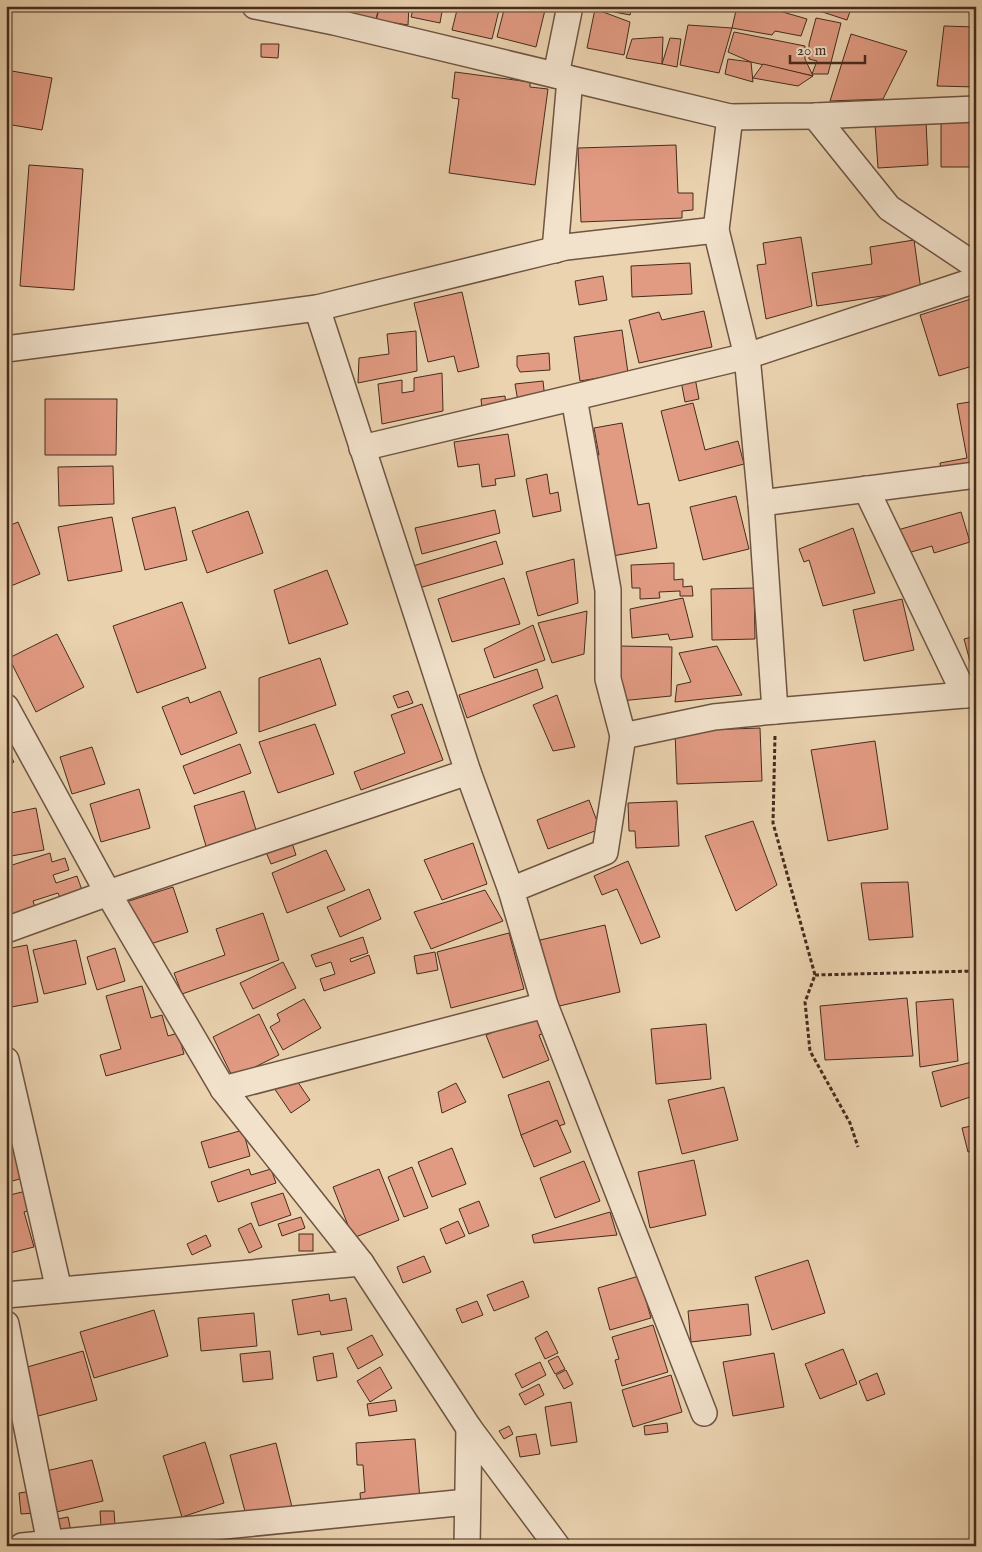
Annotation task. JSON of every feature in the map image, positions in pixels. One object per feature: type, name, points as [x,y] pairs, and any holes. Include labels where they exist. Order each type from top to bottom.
[{"type":"street","points":[[255,6],[334,22],[730,117],[815,116],[976,109]]},
{"type":"street","points":[[555,250],[563,77],[570,6]]},
{"type":"street","points":[[815,116],[890,208],[976,266]]},
{"type":"street","points":[[730,117],[716,230],[747,356],[775,711]]},
{"type":"street","points":[[6,349],[317,308],[555,250],[716,230]]},
{"type":"street","points":[[362,448],[747,356],[976,280]]},
{"type":"street","points":[[317,308],[468,772],[511,890],[545,1005],[704,1413]]},
{"type":"street","points":[[511,890],[605,852],[623,736],[608,679],[608,590],[574,398]]},
{"type":"street","points":[[760,503],[976,475]]},
{"type":"street","points":[[623,736],[714,717],[971,695],[866,490]]},
{"type":"street","points":[[6,707],[108,892],[224,1089],[361,1263],[469,1428],[556,1546]]},
{"type":"street","points":[[6,930],[108,892],[468,772]]},
{"type":"street","points":[[224,1089],[545,1005]]},
{"type":"street","points":[[6,1060],[59,1290]]},
{"type":"street","points":[[6,1295],[361,1263]]},
{"type":"street","points":[[6,1324],[50,1543]]},
{"type":"street","points":[[467,1546],[469,1428]]},
{"type":"street","points":[[22,1546],[467,1502]]},
{"type":"path","points":[[775,711],[773,823],[815,975],[805,1002],[810,1050],[850,1123],[858,1147]]},
{"type":"path","points":[[815,975],[976,971]]},
{"type":"building","points":[[318,6],[379,6],[376,20]]},
{"type":"building","points":[[380,6],[409,6],[408,25],[376,20]]},
{"type":"building","points":[[414,6],[443,6],[440,23],[411,17]]},
{"type":"building","points":[[458,6],[500,6],[492,39],[452,30]]},
{"type":"building","points":[[505,6],[546,6],[536,47],[497,37]]},
{"type":"building","points":[[616,6],[632,6],[630,15],[614,12]]},
{"type":"building","points":[[737,6],[762,6],[807,19],[801,36],[775,31],[772,35],[732,28]]},
{"type":"building","points":[[776,6],[792,6],[791,11]]},
{"type":"building","points":[[804,6],[852,6],[847,20]]},
{"type":"building","points":[[595,9],[630,22],[624,55],[587,48]]},
{"type":"building","points":[[816,18],[841,23],[828,74],[812,74],[817,61],[809,59],[809,44]]},
{"type":"building","points":[[688,25],[732,28],[719,73],[680,65]]},
{"type":"building","points":[[944,26],[976,27],[976,87],[937,86]]},
{"type":"building","points":[[734,32],[805,46],[805,59],[813,76],[751,62],[728,52]]},
{"type":"building","points":[[851,34],[907,51],[883,99],[830,101]]},
{"type":"building","points":[[663,37],[662,64],[626,58],[632,39]]},
{"type":"building","points":[[670,38],[681,39],[677,67],[662,64]]},
{"type":"building","points":[[261,44],[279,44],[278,58],[261,57]]},
{"type":"building","points":[[728,59],[751,62],[753,82],[725,74]]},
{"type":"building","points":[[763,64],[813,76],[798,86],[753,78]]},
{"type":"building","points":[[6,70],[52,78],[42,130],[6,124]]},
{"type":"building","points":[[455,72],[530,82],[530,87],[548,89],[535,185],[449,173],[459,99],[452,98]]},
{"type":"building","points":[[926,121],[928,165],[878,168],[875,124]]},
{"type":"building","points":[[976,122],[976,167],[941,167],[941,123]]},
{"type":"building","points":[[676,145],[678,193],[693,193],[693,210],[682,211],[682,218],[581,222],[578,148]]},
{"type":"building","points":[[29,165],[83,169],[74,290],[20,286]]},
{"type":"building","points":[[801,237],[812,306],[766,319],[757,265],[766,264],[763,243]]},
{"type":"building","points":[[914,240],[921,290],[817,306],[812,273],[872,264],[870,247]]},
{"type":"building","points":[[690,263],[692,294],[632,297],[631,266]]},
{"type":"building","points":[[603,276],[607,300],[579,305],[575,281]]},
{"type":"building","points":[[462,292],[479,367],[458,372],[454,356],[428,362],[414,303]]},
{"type":"building","points":[[971,299],[976,314],[976,365],[939,376],[920,315]]},
{"type":"building","points":[[704,311],[712,347],[639,363],[629,320],[659,312],[662,320]]},
{"type":"building","points":[[622,330],[628,373],[580,381],[574,337]]},
{"type":"building","points":[[416,331],[417,371],[358,383],[359,358],[389,354],[387,334]]},
{"type":"building","points":[[549,353],[550,370],[520,372],[517,366],[517,356]]},
{"type":"building","points":[[442,373],[443,411],[382,424],[378,384],[402,380],[402,393],[414,391],[414,378]]},
{"type":"building","points":[[695,378],[699,399],[685,402],[681,381]]},
{"type":"building","points":[[543,381],[545,399],[518,402],[515,384]]},
{"type":"building","points":[[505,396],[506,406],[482,409],[481,399]]},
{"type":"building","points":[[45,399],[117,399],[116,455],[45,455]]},
{"type":"building","points":[[976,401],[976,469],[942,475],[940,463],[967,458],[957,404]]},
{"type":"building","points":[[693,403],[705,450],[738,441],[744,464],[679,481],[661,411]]},
{"type":"building","points":[[622,423],[638,505],[649,503],[657,548],[607,557],[589,456],[599,455],[594,428]]},
{"type":"building","points":[[508,434],[515,476],[495,479],[496,485],[482,487],[479,464],[458,467],[454,442]]},
{"type":"building","points":[[113,466],[114,504],[59,506],[58,467]]},
{"type":"building","points":[[547,474],[550,494],[558,492],[561,511],[533,517],[526,479]]},
{"type":"building","points":[[736,496],[749,549],[703,560],[690,507]]},
{"type":"building","points":[[175,507],[187,560],[145,570],[132,518]]},
{"type":"building","points":[[495,510],[500,533],[422,554],[415,528]]},
{"type":"building","points":[[248,511],[263,553],[207,573],[192,531]]},
{"type":"building","points":[[961,512],[970,542],[934,553],[932,546],[901,555],[894,531]]},
{"type":"building","points":[[112,517],[122,571],[68,581],[58,527]]},
{"type":"building","points":[[18,522],[40,574],[6,588],[6,527]]},
{"type":"building","points":[[853,528],[875,593],[823,606],[809,560],[804,562],[799,549]]},
{"type":"building","points":[[496,541],[503,564],[419,588],[413,566]]},
{"type":"building","points":[[574,559],[578,603],[538,616],[526,572]]},
{"type":"building","points":[[674,563],[674,580],[683,579],[683,587],[692,586],[693,596],[680,596],[680,591],[659,592],[660,598],[640,599],[640,588],[632,588],[631,565]]},
{"type":"building","points":[[327,570],[348,624],[289,644],[274,590]]},
{"type":"building","points":[[504,578],[520,624],[452,642],[438,599]]},
{"type":"building","points":[[754,588],[755,639],[712,640],[711,589]]},
{"type":"building","points":[[683,598],[693,637],[670,640],[668,634],[632,638],[630,609]]},
{"type":"building","points":[[902,599],[914,650],[864,661],[853,610]]},
{"type":"building","points":[[182,602],[206,668],[137,693],[113,626]]},
{"type":"building","points":[[587,611],[584,654],[552,663],[538,623]]},
{"type":"building","points":[[533,625],[545,660],[494,678],[484,649]]},
{"type":"building","points":[[57,634],[84,687],[36,712],[9,658]]},
{"type":"building","points":[[976,636],[976,676],[974,676],[964,639]]},
{"type":"building","points":[[618,646],[672,647],[671,696],[620,701]]},
{"type":"building","points":[[717,646],[742,695],[675,702],[677,685],[691,682],[679,653]]},
{"type":"building","points":[[320,658],[336,705],[259,732],[259,678]]},
{"type":"building","points":[[537,669],[543,688],[467,718],[459,695]]},
{"type":"building","points":[[220,691],[237,733],[181,755],[162,707],[188,697],[190,703]]},
{"type":"building","points":[[408,691],[413,703],[398,708],[393,696]]},
{"type":"building","points":[[557,695],[575,747],[553,751],[533,705]]},
{"type":"building","points":[[422,704],[443,760],[361,790],[354,772],[405,753],[391,715]]},
{"type":"building","points":[[315,724],[334,774],[278,793],[259,742]]},
{"type":"building","points":[[760,728],[762,781],[677,784],[675,731]]},
{"type":"building","points":[[875,741],[888,829],[828,841],[811,750]]},
{"type":"building","points":[[240,744],[251,773],[194,794],[183,766]]},
{"type":"building","points":[[92,747],[105,784],[72,794],[60,757]]},
{"type":"building","points":[[6,748],[14,762],[6,767]]},
{"type":"building","points":[[139,789],[150,828],[101,842],[90,804]]},
{"type":"building","points":[[244,791],[256,830],[206,846],[194,806]]},
{"type":"building","points":[[589,800],[600,829],[548,849],[537,820]]},
{"type":"building","points":[[677,801],[679,846],[636,848],[635,831],[629,831],[628,803]]},
{"type":"building","points":[[36,808],[44,850],[6,857],[6,814]]},
{"type":"building","points":[[753,821],[777,885],[736,911],[705,836]]},
{"type":"building","points":[[292,843],[296,855],[271,864],[266,852]]},
{"type":"building","points":[[473,843],[487,884],[442,900],[424,860]]},
{"type":"building","points":[[326,850],[345,890],[287,913],[272,873]]},
{"type":"building","points":[[50,853],[52,862],[65,858],[69,870],[53,875],[56,883],[77,876],[83,893],[61,900],[58,893],[33,901],[35,907],[6,916],[6,871],[10,870],[9,866]]},
{"type":"building","points":[[628,861],[660,937],[641,944],[617,889],[602,895],[594,876]]},
{"type":"building","points":[[908,882],[913,937],[869,940],[861,883]]},
{"type":"building","points":[[173,887],[188,932],[141,947],[126,902]]},
{"type":"building","points":[[369,889],[381,919],[340,937],[327,907]]},
{"type":"building","points":[[485,890],[503,921],[431,949],[414,912]]},
{"type":"building","points":[[263,913],[279,960],[182,994],[174,973],[225,955],[216,929]]},
{"type":"building","points":[[605,925],[620,992],[555,1007],[540,940]]},
{"type":"building","points":[[509,933],[524,989],[451,1008],[437,952]]},
{"type":"building","points":[[363,937],[368,953],[350,959],[351,962],[369,955],[375,973],[324,991],[320,979],[335,974],[331,962],[316,967],[311,955]]},
{"type":"building","points":[[76,940],[86,984],[44,994],[33,950]]},
{"type":"building","points":[[27,945],[38,1002],[6,1008],[6,949]]},
{"type":"building","points":[[115,948],[125,981],[97,990],[87,957]]},
{"type":"building","points":[[435,952],[438,970],[417,974],[414,956]]},
{"type":"building","points":[[283,962],[296,988],[253,1009],[240,983]]},
{"type":"building","points":[[142,986],[151,1018],[162,1015],[168,1036],[178,1033],[184,1054],[106,1076],[100,1055],[121,1049],[106,996]]},
{"type":"building","points":[[907,998],[913,1056],[825,1060],[820,1006]]},
{"type":"building","points":[[304,999],[321,1028],[283,1050],[270,1027],[280,1021],[277,1014]]},
{"type":"building","points":[[953,999],[958,1061],[920,1067],[916,1002]]},
{"type":"building","points":[[259,1014],[279,1055],[233,1078],[213,1037]]},
{"type":"building","points":[[538,1015],[545,1033],[539,1035],[549,1060],[503,1078],[486,1035]]},
{"type":"building","points":[[706,1024],[711,1079],[656,1084],[651,1029]]},
{"type":"building","points":[[976,1061],[976,1095],[941,1107],[932,1072]]},
{"type":"building","points":[[293,1075],[310,1100],[291,1113],[274,1088]]},
{"type":"building","points":[[549,1081],[565,1124],[522,1138],[508,1095]]},
{"type":"building","points":[[456,1083],[466,1102],[442,1113],[438,1092]]},
{"type":"building","points":[[724,1087],[738,1140],[682,1154],[668,1100]]},
{"type":"building","points":[[557,1120],[571,1152],[534,1167],[521,1135]]},
{"type":"building","points":[[10,1125],[14,1138],[6,1140],[6,1126]]},
{"type":"building","points":[[976,1125],[976,1150],[968,1152],[962,1128]]},
{"type":"building","points":[[243,1130],[250,1156],[209,1168],[201,1142]]},
{"type":"building","points":[[18,1148],[26,1177],[6,1183],[6,1152]]},
{"type":"building","points":[[452,1148],[466,1184],[432,1197],[418,1162]]},
{"type":"building","points":[[694,1160],[706,1215],[650,1228],[638,1172]]},
{"type":"building","points":[[584,1161],[600,1201],[555,1218],[540,1178]]},
{"type":"building","points":[[412,1167],[428,1208],[404,1217],[388,1177]]},
{"type":"building","points":[[249,1169],[251,1175],[271,1169],[276,1183],[218,1202],[211,1182]]},
{"type":"building","points":[[379,1169],[399,1220],[353,1238],[333,1187]]},
{"type":"building","points":[[30,1190],[35,1209],[24,1212],[34,1247],[6,1254],[6,1196]]},
{"type":"building","points":[[283,1193],[291,1215],[259,1226],[251,1203]]},
{"type":"building","points":[[479,1201],[489,1226],[469,1234],[459,1209]]},
{"type":"building","points":[[610,1212],[617,1235],[534,1243],[532,1235]]},
{"type":"building","points":[[301,1217],[305,1228],[282,1236],[278,1224]]},
{"type":"building","points":[[458,1221],[465,1236],[446,1244],[440,1229]]},
{"type":"building","points":[[251,1223],[262,1247],[249,1253],[238,1229]]},
{"type":"building","points":[[299,1234],[313,1234],[313,1251],[299,1251]]},
{"type":"building","points":[[206,1235],[211,1246],[192,1255],[187,1244]]},
{"type":"building","points":[[424,1256],[431,1272],[403,1283],[397,1267]]},
{"type":"building","points":[[808,1260],[825,1313],[772,1330],[755,1277]]},
{"type":"building","points":[[639,1276],[651,1318],[610,1330],[598,1288]]},
{"type":"building","points":[[523,1281],[529,1297],[494,1311],[487,1295]]},
{"type":"building","points":[[329,1294],[330,1301],[346,1298],[352,1330],[321,1335],[320,1331],[298,1335],[292,1300]]},
{"type":"building","points":[[477,1301],[483,1315],[462,1323],[456,1309]]},
{"type":"building","points":[[748,1304],[751,1335],[691,1342],[688,1311]]},
{"type":"building","points":[[154,1310],[168,1356],[94,1378],[80,1332]]},
{"type":"building","points":[[254,1313],[257,1346],[201,1351],[198,1318]]},
{"type":"building","points":[[653,1325],[668,1372],[622,1386],[615,1360],[619,1359],[612,1337]]},
{"type":"building","points":[[547,1331],[558,1353],[545,1359],[535,1338]]},
{"type":"building","points":[[372,1335],[383,1355],[358,1369],[347,1348]]},
{"type":"building","points":[[843,1349],[857,1384],[820,1399],[805,1364]]},
{"type":"building","points":[[83,1351],[97,1400],[31,1418],[17,1370]]},
{"type":"building","points":[[270,1351],[273,1379],[243,1382],[240,1354]]},
{"type":"building","points":[[333,1353],[337,1377],[317,1381],[313,1357]]},
{"type":"building","points":[[774,1353],[784,1407],[733,1416],[723,1362]]},
{"type":"building","points":[[558,1356],[565,1369],[555,1374],[548,1361]]},
{"type":"building","points":[[540,1362],[546,1375],[522,1388],[515,1374]]},
{"type":"building","points":[[380,1367],[392,1388],[370,1402],[357,1381]]},
{"type":"building","points":[[566,1370],[573,1384],[564,1389],[556,1375]]},
{"type":"building","points":[[877,1373],[885,1394],[867,1401],[859,1381]]},
{"type":"building","points":[[671,1375],[682,1412],[633,1427],[622,1390]]},
{"type":"building","points":[[539,1384],[544,1395],[525,1405],[519,1394]]},
{"type":"building","points":[[395,1400],[397,1411],[369,1416],[367,1404]]},
{"type":"building","points":[[571,1402],[577,1442],[551,1446],[545,1407]]},
{"type":"building","points":[[667,1423],[668,1432],[645,1435],[644,1426]]},
{"type":"building","points":[[509,1426],[513,1434],[504,1439],[499,1431]]},
{"type":"building","points":[[536,1434],[540,1454],[520,1457],[516,1437]]},
{"type":"building","points":[[415,1439],[420,1500],[361,1504],[360,1493],[365,1492],[363,1465],[357,1465],[356,1443]]},
{"type":"building","points":[[205,1442],[224,1503],[182,1517],[163,1456]]},
{"type":"building","points":[[276,1443],[292,1507],[247,1519],[230,1455]]},
{"type":"building","points":[[92,1460],[103,1501],[52,1513],[42,1472]]},
{"type":"building","points":[[33,1491],[35,1513],[21,1514],[19,1493]]},
{"type":"building","points":[[100,1511],[114,1511],[115,1525],[101,1526]]},
{"type":"building","points":[[68,1517],[71,1531],[54,1534],[52,1520]]}]
